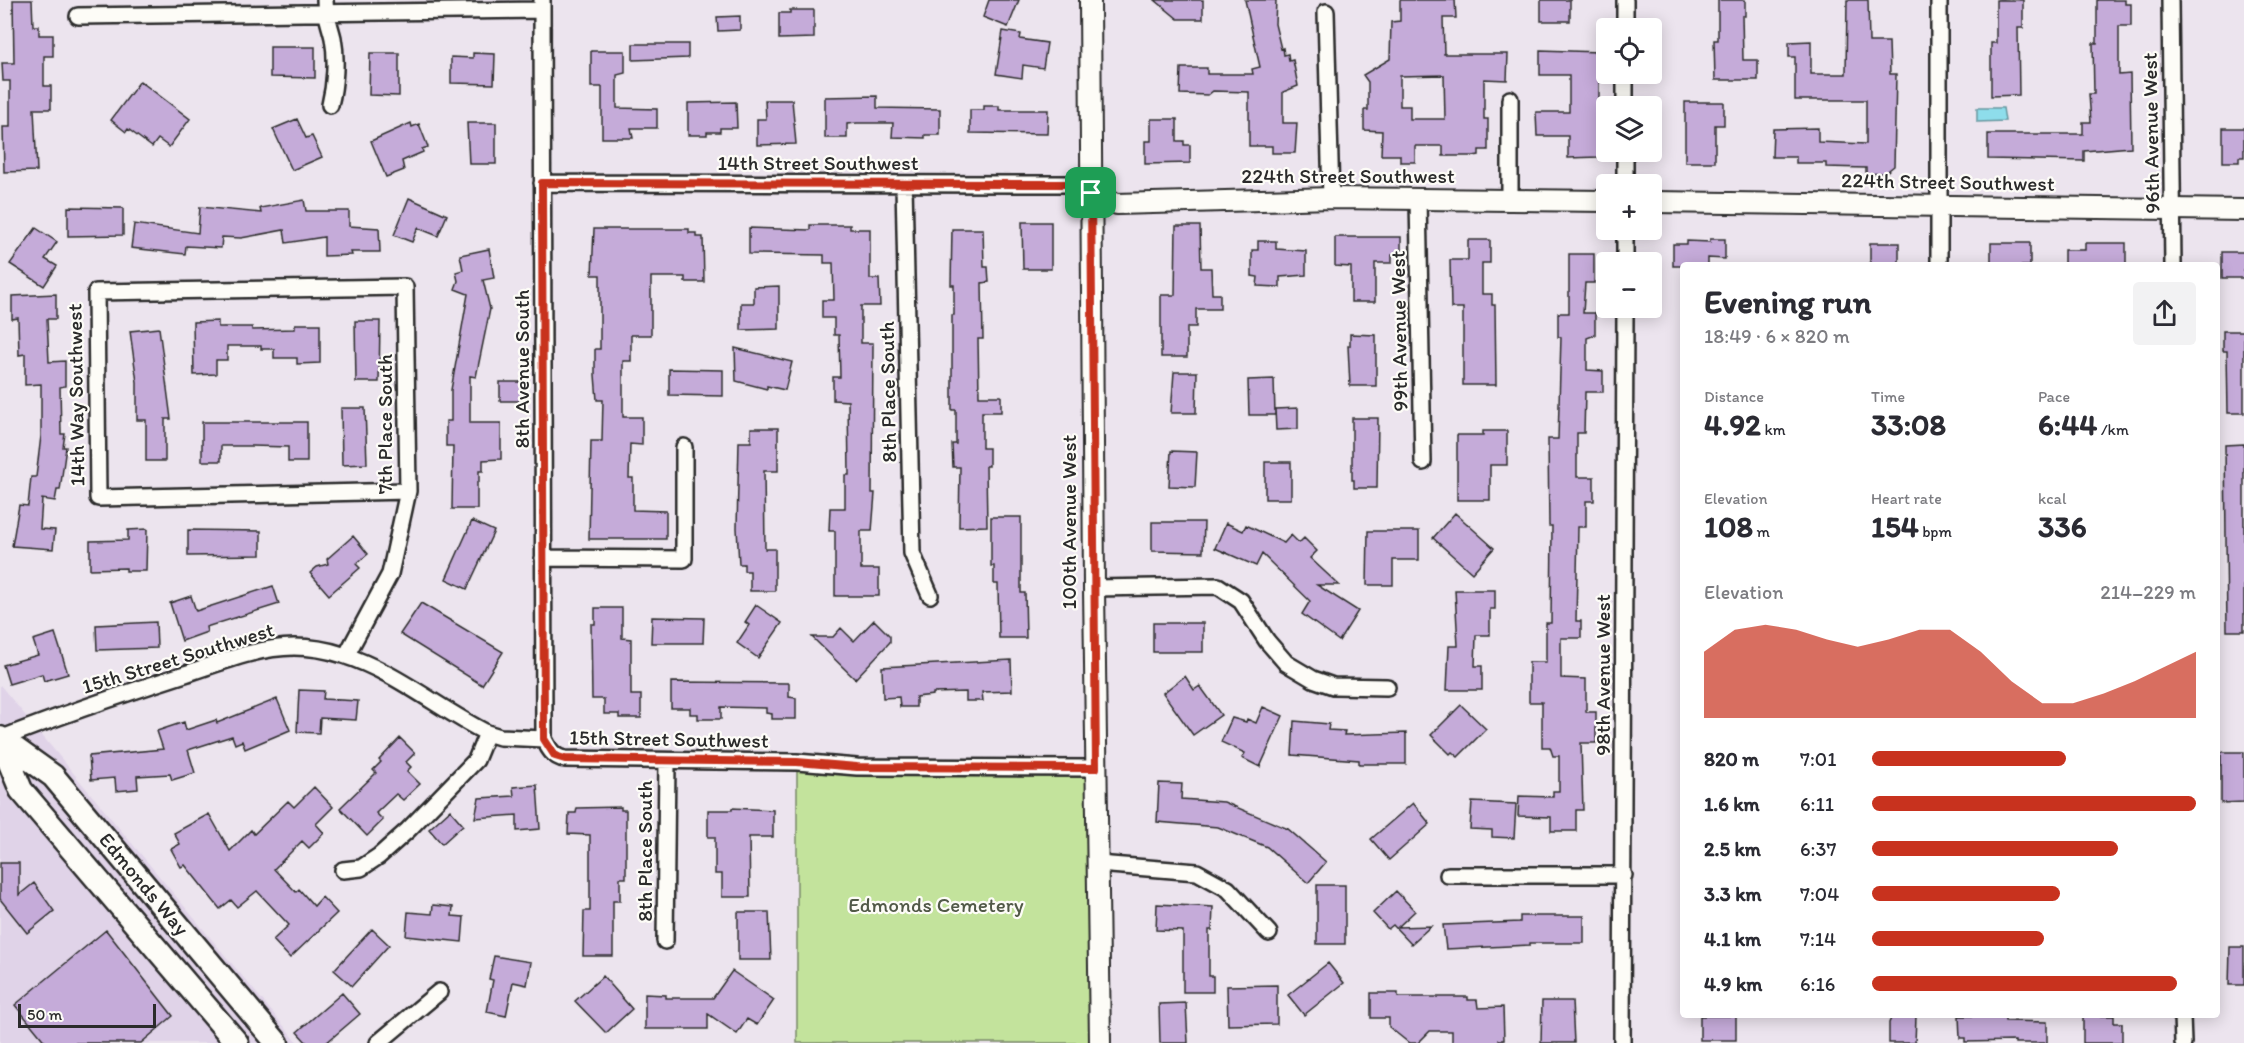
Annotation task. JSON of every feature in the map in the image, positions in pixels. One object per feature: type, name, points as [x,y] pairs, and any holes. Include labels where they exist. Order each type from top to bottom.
[{"type":"main road","name":"Edmonds Way","points":[[0,738],[21,790],[237,1043]]},
{"type":"main road","name":"Edmonds Way","points":[[0,738],[53,776],[277,1043]]},
{"type":"street","name":"100th Avenue West","points":[[1090,0],[1100,1043]]},
{"type":"street","points":[[1625,0],[1625,18]]},
{"type":"street","points":[[1939,0],[1939,262]]},
{"type":"street","name":"96th Avenue West","points":[[2170,0],[2174,262]]},
{"type":"street","points":[[78,16],[325,6],[542,5]]},
{"type":"street","name":"8th Avenue South","points":[[542,5],[544,739]]},
{"type":"street","points":[[325,6],[334,44],[333,91],[330,105]]},
{"type":"street","points":[[1326,12],[1331,198]]},
{"type":"street","points":[[1510,99],[1510,200]]},
{"type":"street","name":"14th Street Southwest","points":[[542,183],[1072,184],[1091,193]]},
{"type":"street","name":"8th Place South","points":[[904,184],[912,553],[930,595]]},
{"type":"street","name":"224th Street Southwest","points":[[1091,193],[1117,204],[1331,198],[1596,201]]},
{"type":"street","name":"99th Avenue West","points":[[1418,199],[1423,462]]},
{"type":"street","name":"224th Street Southwest","points":[[1662,202],[2244,210]]},
{"type":"street","name":"7th Place South","points":[[346,656],[390,574],[408,491],[405,287]]},
{"type":"street","name":"14th Way Southwest","points":[[405,287],[96,292],[98,498],[408,491]]},
{"type":"street","name":"98th Avenue West","points":[[1622,1043],[1625,318]]},
{"type":"street","points":[[543,558],[684,559],[684,447]]},
{"type":"street","points":[[1094,588],[1218,586],[1241,601],[1267,641],[1286,663],[1314,679],[1333,686],[1387,687]]},
{"type":"street","name":"15th Street Southwest","points":[[0,738],[99,702],[245,656],[293,647],[320,649],[346,656],[388,675],[487,733],[500,737],[544,739],[555,756],[561,759],[797,762],[857,767],[1096,768]]},
{"type":"street","points":[[343,870],[361,868],[408,830],[476,760],[487,733]]},
{"type":"street","name":"8th Place South","points":[[665,940],[667,762]]},
{"type":"street","points":[[1098,864],[1197,872],[1228,888],[1269,933]]},
{"type":"street","points":[[1448,875],[1624,875]]},
{"type":"street","points":[[378,1043],[439,992]]},
{"type":"street","points":[[2182,1018],[2183,1043]]},
{"type":"shaded area","points":[[0,685],[298,1043],[0,1043]]},
{"type":"green space","name":"Edmonds Cemetery","points":[[797,762],[1096,768],[1099,1043],[797,1043]]},
{"type":"water","points":[[1977,108],[2003,108],[2005,121],[1977,122]]},
{"type":"building","points":[[13,0],[32,0],[33,26],[39,26],[39,35],[53,35],[53,56],[44,56],[44,86],[51,86],[51,109],[34,109],[37,171],[4,172],[3,127],[10,127],[10,81],[3,81],[2,63],[14,63]]},
{"type":"building","points":[[989,0],[1019,0],[1008,27],[983,17]]},
{"type":"building","points":[[1155,0],[1203,0],[1203,19],[1178,19]]},
{"type":"building","points":[[1245,0],[1276,0],[1275,24],[1281,49],[1283,48],[1284,55],[1288,54],[1289,61],[1293,60],[1298,86],[1283,92],[1283,123],[1297,123],[1295,153],[1272,153],[1272,146],[1249,146],[1249,92],[1213,91],[1208,95],[1180,94],[1181,68],[1207,68],[1207,74],[1253,74],[1252,69],[1260,67]]},
{"type":"building","points":[[1400,0],[1455,0],[1456,18],[1443,18],[1444,54],[1508,54],[1507,80],[1484,79],[1484,119],[1488,119],[1488,150],[1479,150],[1479,155],[1473,156],[1443,156],[1443,146],[1415,146],[1415,162],[1400,162],[1400,155],[1381,155],[1382,131],[1364,130],[1364,110],[1368,110],[1368,82],[1363,75],[1390,59],[1391,22],[1400,21]],"holes":[[[1444,75],[1445,119],[1410,119],[1410,106],[1400,106],[1400,76]]]},
{"type":"building","points":[[1541,0],[1570,0],[1570,21],[1541,21]]},
{"type":"building","points":[[1718,0],[1745,0],[1745,16],[1742,16],[1743,60],[1758,60],[1758,80],[1715,80],[1714,40],[1718,40]]},
{"type":"building","points":[[1847,0],[1868,0],[1869,42],[1889,42],[1890,74],[1896,74],[1894,166],[1885,173],[1866,174],[1866,168],[1826,167],[1826,163],[1796,163],[1796,157],[1772,157],[1773,129],[1818,128],[1818,142],[1866,144],[1866,100],[1795,100],[1795,57],[1789,57],[1789,42],[1811,41],[1811,74],[1846,74]]},
{"type":"building","points":[[1996,0],[2023,0],[2023,28],[2018,28],[2019,95],[1991,96],[1991,43],[1996,43]]},
{"type":"building","points":[[2097,0],[2125,0],[2125,4],[2131,4],[2131,26],[2119,26],[2119,75],[2130,74],[2131,147],[2084,151],[2084,161],[1988,159],[1988,134],[2083,134],[2083,122],[2091,122],[2089,94],[2094,94],[2093,43],[2097,43]]},
{"type":"building","points":[[790,10],[814,10],[814,38],[779,39],[779,13],[790,13]]},
{"type":"building","points":[[740,16],[740,30],[718,31],[717,17]]},
{"type":"building","points":[[1003,31],[1021,34],[1020,39],[1047,43],[1043,68],[1023,65],[1022,78],[996,74]]},
{"type":"building","points":[[633,44],[688,44],[688,58],[633,60]]},
{"type":"building","points":[[270,47],[315,47],[315,78],[270,77]]},
{"type":"building","points":[[1540,50],[1596,52],[1596,84],[1599,84],[1599,96],[1596,96],[1596,157],[1568,158],[1568,136],[1537,136],[1536,112],[1569,112],[1569,75],[1540,75]]},
{"type":"building","points":[[591,51],[625,51],[625,73],[617,75],[617,108],[657,109],[657,128],[631,128],[633,138],[602,138],[602,87],[591,87]]},
{"type":"building","points":[[370,53],[399,53],[399,96],[369,95]]},
{"type":"building","points":[[473,53],[495,54],[494,84],[451,83],[451,57],[473,58]]},
{"type":"building","points":[[140,81],[190,119],[169,147],[158,139],[152,147],[128,129],[126,132],[111,120]]},
{"type":"building","points":[[877,96],[877,108],[940,109],[940,135],[925,135],[925,138],[892,137],[893,123],[857,123],[847,124],[847,138],[825,138],[825,97]]},
{"type":"building","points":[[765,100],[792,100],[796,144],[757,145],[757,119],[766,119]]},
{"type":"building","points":[[736,102],[737,128],[720,128],[720,132],[707,132],[707,135],[688,135],[688,103]]},
{"type":"building","points":[[1685,102],[1724,102],[1724,125],[1715,125],[1715,162],[1685,162]]},
{"type":"building","points":[[984,106],[999,106],[999,110],[1048,110],[1047,134],[970,133],[970,110],[984,110]]},
{"type":"building","points":[[297,119],[306,138],[312,136],[322,157],[292,170],[273,129]]},
{"type":"building","points":[[1151,119],[1177,119],[1177,141],[1184,141],[1184,145],[1190,145],[1190,163],[1145,164],[1145,141],[1151,141]]},
{"type":"building","points":[[411,123],[412,127],[419,124],[428,147],[422,149],[423,152],[402,161],[404,170],[386,177],[371,141]]},
{"type":"building","points":[[467,123],[496,123],[496,164],[469,164]]},
{"type":"building","points":[[2223,128],[2244,128],[2244,157],[2239,157],[2239,162],[2223,162]]},
{"type":"building","points":[[409,198],[447,215],[438,236],[418,228],[412,242],[394,235]]},
{"type":"building","points":[[304,200],[306,211],[349,211],[349,226],[379,228],[380,252],[351,252],[352,255],[324,256],[324,237],[286,243],[284,230],[241,238],[222,237],[221,248],[186,246],[185,254],[131,248],[134,224],[198,233],[200,207],[261,213],[260,208]]},
{"type":"building","points":[[68,207],[123,208],[123,235],[68,236]]},
{"type":"building","points":[[1022,222],[1051,222],[1051,269],[1023,269]]},
{"type":"building","points":[[810,225],[850,225],[850,229],[870,229],[870,279],[879,279],[880,306],[861,306],[861,343],[873,343],[872,493],[875,493],[872,531],[861,531],[861,569],[879,569],[879,596],[835,596],[835,531],[829,531],[830,508],[845,508],[845,475],[849,475],[848,401],[833,400],[833,377],[840,377],[839,335],[834,335],[834,318],[822,318],[822,300],[834,300],[833,263],[824,263],[824,255],[749,254],[749,228],[810,230]]},
{"type":"building","points":[[1176,226],[1200,226],[1201,268],[1211,268],[1212,294],[1220,294],[1220,309],[1196,309],[1196,327],[1187,327],[1187,357],[1161,357],[1161,295],[1175,295]]},
{"type":"building","points":[[36,228],[57,242],[45,259],[57,266],[44,286],[10,264]]},
{"type":"building","points":[[594,229],[689,229],[689,233],[696,233],[696,237],[703,237],[704,282],[685,282],[685,277],[651,277],[651,335],[631,335],[631,361],[623,361],[623,417],[642,417],[642,445],[630,444],[629,478],[633,478],[633,510],[666,511],[666,539],[589,539],[591,441],[602,441],[603,400],[597,400],[595,375],[595,349],[600,349],[600,275],[592,275]]},
{"type":"building","points":[[952,229],[983,229],[984,267],[988,267],[989,282],[982,283],[983,339],[978,339],[979,396],[1001,396],[1001,412],[982,412],[982,448],[989,448],[989,466],[986,466],[987,526],[959,527],[960,467],[953,467],[952,444],[956,444],[956,410],[952,410],[954,285],[951,285]]},
{"type":"building","points":[[1335,237],[1401,237],[1401,255],[1392,255],[1392,263],[1375,263],[1375,302],[1351,302],[1351,267],[1335,266]]},
{"type":"building","points":[[1710,239],[1725,239],[1725,259],[1708,258],[1708,262],[1680,262],[1680,266],[1673,266],[1673,244],[1687,244],[1687,241],[1710,242]]},
{"type":"building","points":[[1468,240],[1490,240],[1490,263],[1482,263],[1482,294],[1492,294],[1492,305],[1495,305],[1496,385],[1463,385],[1463,308],[1451,308],[1450,260],[1468,260]]},
{"type":"building","points":[[1258,241],[1276,241],[1276,249],[1306,251],[1306,275],[1280,277],[1280,287],[1257,286],[1258,277],[1252,276],[1252,250],[1258,250]]},
{"type":"building","points":[[1870,243],[1899,243],[1899,262],[1870,262]]},
{"type":"building","points":[[1991,243],[2030,243],[2030,262],[1991,262]]},
{"type":"building","points":[[2085,243],[2126,243],[2126,262],[2064,262],[2064,250],[2085,250]]},
{"type":"building","points":[[489,249],[494,278],[483,280],[490,309],[476,377],[470,376],[470,423],[501,423],[501,459],[483,460],[483,471],[479,471],[479,482],[477,482],[477,509],[452,509],[453,446],[446,446],[446,421],[451,421],[451,390],[468,294],[455,289],[458,281],[456,272],[463,270],[460,255]]},
{"type":"building","points":[[2222,252],[2244,252],[2244,278],[2222,278]]},
{"type":"building","points":[[1569,254],[1594,254],[1594,283],[1585,283],[1583,313],[1595,313],[1595,335],[1587,338],[1587,370],[1603,371],[1603,392],[1585,392],[1584,433],[1577,433],[1577,477],[1594,477],[1594,501],[1586,501],[1586,527],[1578,527],[1576,621],[1581,621],[1581,638],[1561,638],[1561,678],[1586,679],[1586,712],[1596,712],[1596,743],[1581,743],[1583,810],[1576,810],[1576,831],[1551,831],[1551,817],[1518,816],[1519,796],[1553,797],[1553,791],[1559,791],[1559,756],[1553,756],[1550,747],[1542,747],[1542,702],[1529,702],[1529,662],[1546,662],[1546,623],[1551,623],[1552,526],[1549,526],[1548,439],[1558,439],[1561,337],[1558,337],[1558,313],[1569,313]]},
{"type":"building","points":[[779,286],[779,329],[741,330],[741,303],[754,303],[754,287]]},
{"type":"building","points":[[56,294],[56,319],[47,319],[49,362],[65,361],[65,386],[60,387],[61,434],[65,434],[63,447],[66,447],[60,490],[57,490],[55,501],[42,499],[40,529],[55,530],[53,549],[12,546],[19,505],[28,506],[31,477],[36,477],[41,436],[41,384],[25,385],[25,354],[19,355],[18,318],[12,319],[12,296]]},
{"type":"building","points":[[218,321],[218,327],[252,327],[252,330],[295,329],[295,324],[320,324],[320,363],[297,364],[297,358],[274,358],[274,349],[261,349],[261,346],[227,346],[227,360],[216,360],[216,374],[194,375],[193,322]]},
{"type":"building","points":[[355,321],[380,321],[379,382],[356,382]]},
{"type":"building","points":[[159,328],[171,419],[165,419],[165,461],[146,461],[146,420],[137,420],[137,382],[130,331]]},
{"type":"building","points":[[2223,331],[2244,331],[2244,413],[2228,413],[2227,351],[2223,351]]},
{"type":"building","points":[[1350,334],[1376,335],[1376,386],[1350,386],[1348,346],[1350,346]]},
{"type":"building","points":[[735,348],[792,362],[785,390],[767,386],[767,389],[736,381]]},
{"type":"building","points":[[669,369],[723,370],[723,396],[669,395]]},
{"type":"building","points":[[1174,372],[1197,372],[1196,413],[1171,413]]},
{"type":"building","points":[[1274,379],[1275,415],[1249,415],[1248,380]]},
{"type":"building","points":[[500,382],[521,382],[521,401],[500,401]]},
{"type":"building","points":[[341,408],[365,408],[367,464],[342,465]]},
{"type":"building","points":[[1298,408],[1298,429],[1276,430],[1275,409]]},
{"type":"building","points":[[1352,418],[1378,418],[1377,488],[1354,488]]},
{"type":"building","points":[[202,422],[307,422],[307,462],[288,462],[288,447],[252,446],[221,446],[221,461],[202,461]]},
{"type":"building","points":[[751,428],[778,428],[778,471],[764,471],[765,549],[775,549],[775,591],[750,591],[750,571],[744,571],[744,564],[739,564],[737,528],[739,442],[751,442]]},
{"type":"building","points":[[1483,431],[1507,431],[1507,465],[1490,465],[1490,500],[1457,500],[1457,435],[1483,435]]},
{"type":"building","points":[[2244,444],[2244,631],[2227,631],[2225,445]]},
{"type":"building","points":[[1171,451],[1197,452],[1195,487],[1169,486]]},
{"type":"building","points":[[1265,462],[1291,462],[1291,499],[1265,499]]},
{"type":"building","points":[[1455,513],[1494,548],[1472,573],[1433,538]]},
{"type":"building","points":[[991,517],[1021,517],[1021,593],[1025,593],[1026,638],[999,638],[998,584],[994,584],[994,566],[991,566]]},
{"type":"building","points":[[472,521],[494,531],[467,589],[446,579]]},
{"type":"building","points":[[1152,522],[1204,522],[1203,552],[1152,551]]},
{"type":"building","points":[[1226,523],[1243,531],[1246,525],[1284,543],[1291,535],[1299,543],[1304,538],[1317,551],[1310,558],[1339,585],[1317,585],[1358,611],[1339,641],[1302,614],[1310,601],[1262,554],[1256,566],[1215,548]]},
{"type":"building","points":[[147,529],[146,571],[126,571],[126,568],[90,569],[90,541],[128,540],[128,530]]},
{"type":"building","points":[[188,530],[261,531],[261,555],[188,556]]},
{"type":"building","points":[[1368,531],[1419,531],[1419,560],[1393,560],[1393,585],[1367,585]]},
{"type":"building","points":[[353,536],[368,554],[356,564],[360,568],[329,595],[310,573],[317,567],[328,564],[327,559]]},
{"type":"building","points":[[273,586],[279,604],[206,627],[207,632],[182,641],[170,603],[191,596],[196,611]]},
{"type":"building","points":[[1455,590],[1495,590],[1495,609],[1490,609],[1490,635],[1476,635],[1475,666],[1482,666],[1482,690],[1447,690],[1449,646],[1458,646]]},
{"type":"building","points":[[421,603],[503,652],[482,685],[400,634]]},
{"type":"building","points":[[756,605],[782,623],[758,658],[737,643],[749,625],[745,622]]},
{"type":"building","points":[[595,608],[622,608],[622,638],[631,639],[631,695],[641,695],[641,718],[619,718],[619,714],[604,714],[604,699],[592,699],[591,624],[595,624]]},
{"type":"building","points":[[652,617],[704,618],[703,643],[651,643]]},
{"type":"building","points":[[874,620],[890,636],[890,642],[855,679],[812,637],[833,637],[841,628],[854,641]]},
{"type":"building","points":[[156,622],[157,648],[97,650],[96,625]]},
{"type":"building","points":[[1153,623],[1203,623],[1203,652],[1153,652]]},
{"type":"building","points":[[55,633],[68,674],[44,681],[42,674],[9,684],[3,665],[38,655],[33,640]]},
{"type":"building","points":[[1011,660],[1012,691],[982,692],[983,701],[966,701],[966,692],[933,693],[933,695],[916,697],[916,707],[900,707],[899,697],[883,698],[882,667]]},
{"type":"building","points":[[1185,676],[1194,690],[1200,686],[1221,715],[1193,735],[1163,693]]},
{"type":"building","points":[[671,682],[789,683],[789,697],[796,698],[796,719],[772,719],[772,714],[766,713],[766,708],[721,707],[721,719],[698,719],[698,714],[690,714],[690,708],[671,708]]},
{"type":"building","points":[[299,690],[324,691],[323,699],[358,701],[356,720],[320,718],[319,733],[297,732]]},
{"type":"building","points":[[277,699],[290,730],[245,749],[242,741],[235,744],[232,736],[188,750],[195,773],[172,780],[170,774],[137,776],[138,789],[116,791],[115,778],[91,780],[89,756],[163,749],[157,731],[184,722],[186,730],[216,720],[217,723]]},
{"type":"building","points":[[1461,705],[1486,729],[1458,757],[1452,752],[1450,754],[1431,735]]},
{"type":"building","points":[[1263,707],[1283,716],[1260,767],[1242,758],[1245,753],[1221,742],[1232,718],[1246,722],[1247,719],[1256,723]]},
{"type":"building","points":[[1294,721],[1329,724],[1328,730],[1345,731],[1344,735],[1406,733],[1406,764],[1359,764],[1359,760],[1292,755]]},
{"type":"building","points":[[400,738],[415,753],[406,762],[411,767],[407,771],[420,784],[403,800],[396,794],[376,813],[383,820],[367,836],[340,808],[376,773],[373,770],[381,762],[379,760]]},
{"type":"building","points":[[2221,752],[2244,752],[2244,802],[2221,803]]},
{"type":"building","points":[[1159,783],[1182,784],[1181,799],[1224,802],[1288,829],[1326,862],[1308,883],[1267,847],[1218,827],[1157,822]]},
{"type":"building","points":[[537,785],[540,829],[517,831],[517,815],[475,818],[479,798],[514,796],[513,787]]},
{"type":"building","points":[[314,787],[333,807],[316,824],[324,833],[309,848],[302,841],[274,869],[296,892],[299,889],[314,906],[322,897],[337,913],[290,958],[273,940],[289,925],[257,891],[237,907],[231,900],[220,909],[185,865],[181,867],[171,849],[180,844],[174,833],[209,814],[230,851],[251,830],[254,834],[288,801],[294,807]]},
{"type":"building","points":[[1472,802],[1516,804],[1514,838],[1492,837],[1492,830],[1470,829]]},
{"type":"building","points":[[1413,803],[1430,824],[1389,860],[1371,839]]},
{"type":"building","points":[[621,807],[621,810],[626,810],[626,878],[620,878],[620,901],[613,901],[613,956],[583,956],[584,911],[590,911],[590,835],[568,834],[569,813],[576,813],[577,808]]},
{"type":"building","points":[[732,808],[773,810],[773,837],[749,837],[750,897],[722,897],[722,874],[715,874],[715,837],[708,837],[708,810],[732,810]]},
{"type":"building","points":[[450,810],[463,825],[442,844],[429,829]]},
{"type":"building","points":[[0,863],[19,863],[19,895],[34,883],[54,911],[27,933],[0,899]]},
{"type":"building","points":[[1317,885],[1345,885],[1345,944],[1317,944]]},
{"type":"building","points":[[1396,891],[1415,911],[1398,927],[1431,926],[1411,944],[1393,925],[1388,929],[1373,913]]},
{"type":"building","points":[[1157,904],[1213,907],[1212,930],[1209,930],[1209,976],[1213,976],[1213,992],[1183,992],[1183,931],[1156,930]]},
{"type":"building","points":[[433,905],[453,907],[452,916],[464,917],[462,942],[406,936],[408,912],[432,914]]},
{"type":"building","points":[[738,912],[769,912],[771,960],[738,960]]},
{"type":"building","points":[[1520,916],[1584,916],[1584,943],[1530,943],[1530,945],[1446,949],[1443,925],[1520,922]]},
{"type":"building","points":[[372,929],[389,945],[352,986],[334,970]]},
{"type":"building","points":[[106,930],[173,1016],[141,1043],[46,1043],[15,1005]]},
{"type":"building","points":[[2230,947],[2244,947],[2244,985],[2229,985]]},
{"type":"building","points":[[494,956],[531,962],[527,985],[513,982],[506,1016],[487,1012],[493,980],[489,979]]},
{"type":"building","points":[[1328,963],[1344,983],[1304,1015],[1288,995]]},
{"type":"building","points":[[732,971],[774,1000],[757,1025],[747,1019],[737,1034],[708,1014],[708,1029],[645,1029],[645,994],[666,995],[666,998],[713,998]]},
{"type":"building","points":[[603,976],[632,1009],[606,1033],[575,1001]]},
{"type":"building","points":[[1277,985],[1277,1024],[1228,1025],[1227,986]]},
{"type":"building","points":[[342,993],[360,1014],[326,1043],[307,1043],[297,1032]]},
{"type":"building","points":[[1371,993],[1398,993],[1398,997],[1468,997],[1468,1000],[1477,1000],[1478,1008],[1503,1007],[1504,1040],[1499,1040],[1499,1043],[1452,1043],[1452,1031],[1430,1031],[1418,1043],[1409,1043],[1389,1027],[1389,1018],[1371,1018]]},
{"type":"building","points":[[1542,1001],[1572,1001],[1574,1043],[1541,1043]]},
{"type":"building","points":[[1186,1003],[1188,1043],[1160,1043],[1159,1004]]},
{"type":"building","points":[[1700,1018],[1736,1018],[1736,1040],[1700,1040]]},
{"type":"building","points":[[1891,1018],[1916,1018],[1915,1043],[1889,1043]]},
{"type":"building","points":[[1959,1018],[2005,1018],[2005,1021],[2047,1022],[2047,1043],[1965,1042],[1965,1038],[1960,1038]]},
{"type":"building","points":[[2083,1018],[2114,1018],[2114,1023],[2122,1023],[2122,1043],[2083,1043]]},
{"type":"route","points":[[542,183],[1072,184],[1091,193],[1096,768],[857,767],[797,762],[667,762],[561,759],[555,756],[544,739],[542,183]]}]
